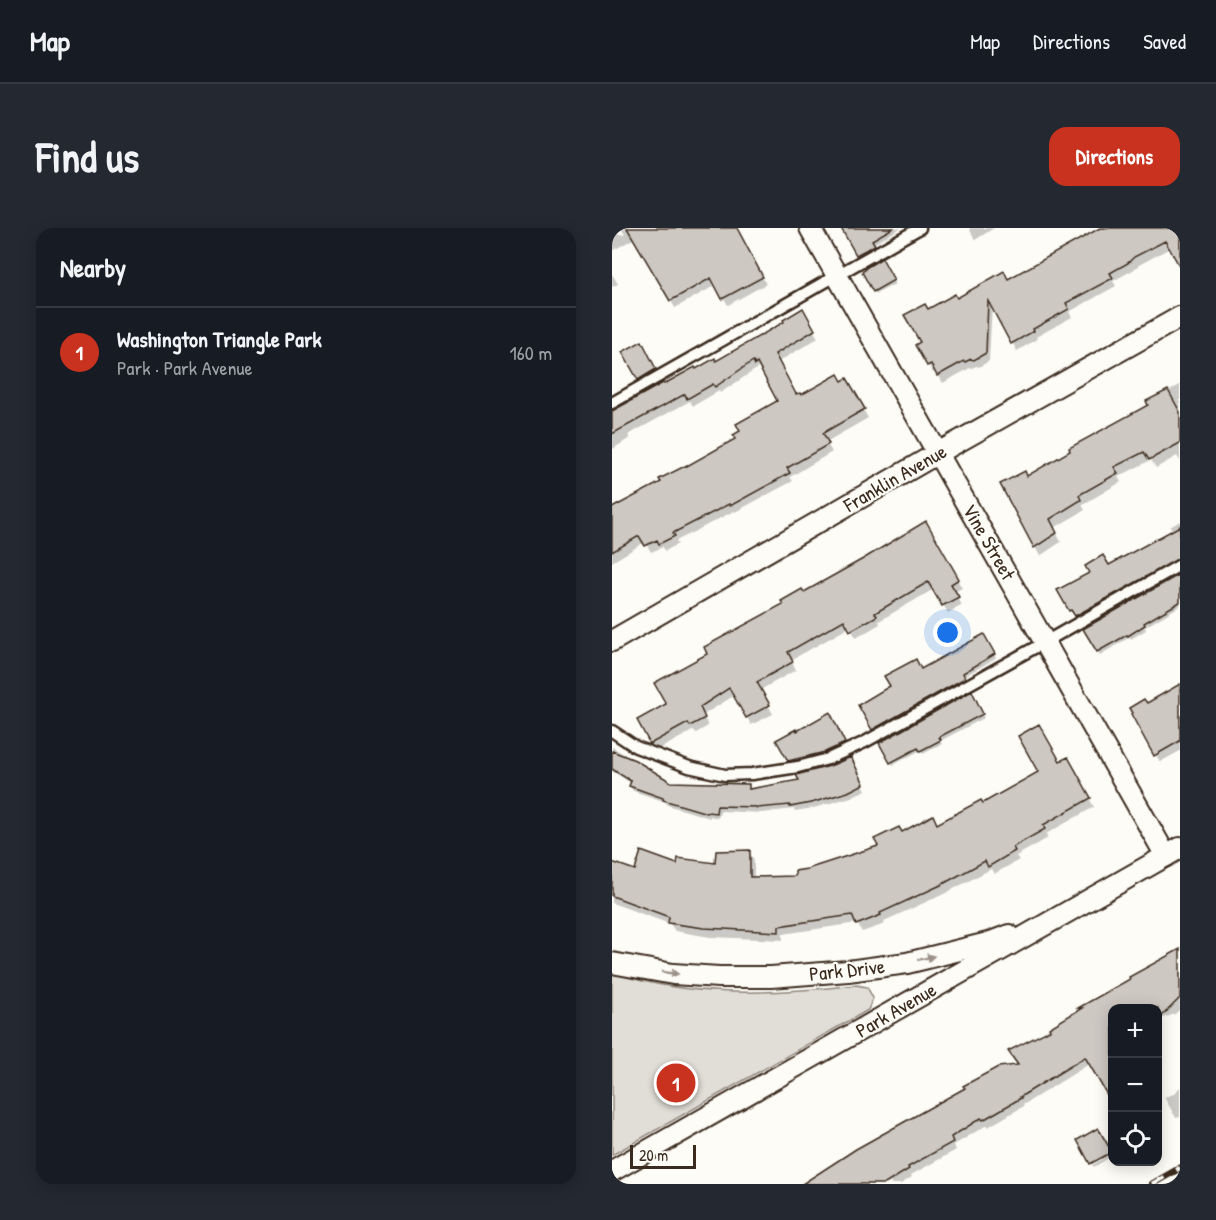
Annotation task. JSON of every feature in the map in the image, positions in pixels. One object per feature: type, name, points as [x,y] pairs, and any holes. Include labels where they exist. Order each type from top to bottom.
[{"type":"street","name":"Vine Street","points":[[810,228],[1045,642],[1173,852]]},
{"type":"street","name":"Franklin Avenue","points":[[612,641],[1180,317]]},
{"type":"street","name":"Park Avenue","points":[[612,1171],[1173,852]]},
{"type":"street","name":"Park Drive","points":[[612,963],[673,974],[719,977],[771,977],[907,963],[988,943],[1075,908]]},
{"type":"lane","points":[[612,403],[920,228]]},
{"type":"lane","points":[[612,731],[636,747],[689,767],[725,775],[752,774],[798,767],[828,759],[866,742],[1180,565]]},
{"type":"shaded area","points":[[612,972],[672,987],[733,992],[795,991],[856,985],[867,987],[873,998],[868,1010],[612,1155]]},
{"type":"building","points":[[627,228],[737,228],[763,277],[722,299],[711,278],[670,301]]},
{"type":"building","points":[[841,228],[893,228],[872,240],[875,245],[856,255]]},
{"type":"building","points":[[1100,228],[1180,228],[1180,267],[1165,241],[1110,273],[1113,278],[1066,303],[1069,309],[1011,344],[988,301],[986,353],[974,360],[964,361],[937,376],[931,364],[927,366],[915,345],[920,342],[904,315],[925,304],[928,309],[955,294],[957,298],[1004,271],[1008,279]]},
{"type":"building","points":[[882,258],[894,280],[873,292],[862,272]]},
{"type":"building","points":[[803,308],[815,330],[775,354],[796,394],[801,395],[838,374],[842,381],[847,378],[865,409],[823,433],[829,444],[787,468],[790,473],[730,506],[729,504],[673,533],[675,536],[659,544],[657,540],[645,546],[639,536],[612,552],[612,508],[661,482],[659,479],[735,439],[733,435],[740,431],[736,424],[777,401],[757,363],[755,365],[753,361],[715,387],[713,384],[687,399],[685,394],[612,434],[612,411],[695,367],[696,369],[715,358],[716,361],[784,322],[783,320]]},
{"type":"building","points":[[642,341],[656,369],[638,380],[622,352]]},
{"type":"building","points":[[1168,390],[1180,412],[1180,443],[1149,460],[1144,452],[1114,467],[1118,473],[1079,495],[1081,500],[1050,519],[1057,533],[1034,548],[1000,484],[1025,471],[1027,476],[1070,451],[1069,448],[1148,405],[1146,401]]},
{"type":"building","points":[[926,521],[959,579],[951,584],[959,597],[942,606],[928,582],[875,613],[877,616],[850,631],[844,620],[788,652],[793,662],[757,682],[770,705],[746,718],[729,688],[700,707],[705,718],[690,726],[688,723],[650,744],[637,720],[666,704],[654,683],[707,654],[704,647],[783,604],[781,601],[802,589],[804,592]]},
{"type":"building","points":[[1180,526],[1180,558],[1075,616],[1071,610],[1069,611],[1057,590],[1089,573],[1085,566],[1103,555],[1109,565]]},
{"type":"building","points":[[1180,574],[1180,602],[1144,623],[1145,625],[1128,636],[1097,652],[1083,629]]},
{"type":"building","points":[[984,634],[995,654],[963,673],[965,678],[872,730],[858,705],[890,686],[884,676],[916,659],[921,669]]},
{"type":"building","points":[[1180,684],[1180,741],[1154,756],[1129,708],[1144,699],[1147,703]]},
{"type":"building","points":[[972,691],[983,714],[939,737],[941,740],[920,751],[918,748],[890,763],[879,743]]},
{"type":"building","points":[[830,712],[845,743],[825,752],[788,761],[776,740]]},
{"type":"building","points":[[1039,724],[1060,761],[1068,757],[1091,798],[1043,825],[1045,829],[1013,847],[1015,851],[988,867],[985,861],[941,885],[880,913],[881,915],[856,925],[852,915],[779,926],[779,932],[704,928],[668,923],[669,917],[612,896],[612,862],[635,870],[641,851],[677,864],[678,858],[715,863],[716,851],[750,850],[750,877],[795,876],[795,871],[878,846],[874,839],[899,827],[902,832],[933,815],[937,824],[981,800],[983,803],[1038,772],[1018,736]]},
{"type":"building","points":[[612,751],[635,760],[671,782],[749,784],[749,789],[799,780],[796,775],[830,766],[851,757],[864,784],[848,792],[790,807],[790,805],[757,808],[717,806],[716,813],[707,813],[663,800],[663,798],[629,786],[631,781],[612,769]]},
{"type":"building","points":[[1180,949],[1180,998],[1162,1016],[1162,1004],[1108,1004],[1108,1096],[1085,1057],[1021,1098],[983,1120],[981,1118],[951,1137],[953,1142],[908,1167],[909,1169],[885,1184],[802,1184],[856,1149],[965,1088],[963,1086],[998,1067],[1018,1065],[1008,1051],[1050,1030],[1049,1028],[1082,1008],[1078,1008],[1130,979],[1129,977]]},
{"type":"building","points":[[1098,1128],[1108,1145],[1108,1154],[1090,1164],[1077,1140]]},
{"type":"railway","points":[[1152,1184],[1180,1168]]},
{"type":"place","name":"Washington Triangle Park","points":[[676,1083]]}]
